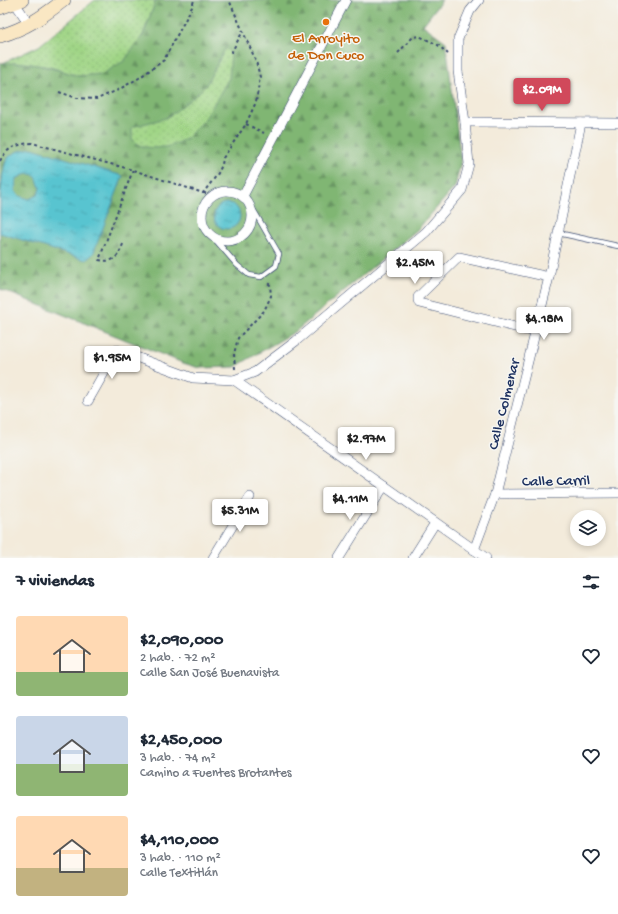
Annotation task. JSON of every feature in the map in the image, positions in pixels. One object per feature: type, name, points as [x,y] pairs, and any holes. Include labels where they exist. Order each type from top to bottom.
[{"type":"street","points":[[0,36],[39,20],[64,0]]},
{"type":"street","points":[[243,196],[346,0]]},
{"type":"street","points":[[88,400],[117,350],[193,378],[234,380],[255,372],[296,340],[426,232],[462,190],[469,164],[458,71],[458,39],[470,11],[479,0]]},
{"type":"street","points":[[0,8],[17,1],[29,24]]},
{"type":"street","points":[[465,122],[618,122]]},
{"type":"street","name":"Calle Colmenar","points":[[474,550],[495,494],[549,277],[582,123]]},
{"type":"street","points":[[224,191],[234,191],[243,196],[250,204],[253,213],[252,223],[247,231],[240,238],[231,241],[221,240],[213,236],[206,229],[202,220],[203,210],[207,201],[214,194],[224,191]]},
{"type":"street","points":[[535,332],[419,303],[418,297],[459,257],[549,277]]},
{"type":"street","points":[[234,380],[486,558]]},
{"type":"street","points":[[339,558],[384,486]]},
{"type":"street","name":"Calle Carril","points":[[495,494],[618,493]]},
{"type":"street","points":[[212,558],[250,497]]},
{"type":"street","points":[[413,558],[435,523]]},
{"type":"lane","points":[[206,229],[237,265],[249,275],[261,277],[276,266],[279,254],[250,204]]},
{"type":"lane","points":[[558,233],[618,246]]},
{"type":"path","points":[[59,92],[77,98],[97,99],[118,90],[139,78],[164,60],[192,7],[194,0]]},
{"type":"path","points":[[203,193],[217,175],[222,165],[223,158],[246,124],[256,102],[260,77],[256,61],[242,33],[229,0]]},
{"type":"path","points":[[231,53],[242,33]]},
{"type":"path","points":[[398,53],[413,37],[419,36],[438,45],[458,60]]},
{"type":"path","points":[[246,124],[274,137]]},
{"type":"path","points":[[0,161],[3,155],[17,144],[32,142],[133,170],[203,193],[214,194]]},
{"type":"path","points":[[123,244],[119,255],[108,262],[98,260],[133,170]]},
{"type":"path","points":[[234,380],[234,354],[238,338],[264,310],[271,296],[270,285],[261,277]]},
{"type":"green space","points":[[95,0],[156,0],[143,35],[124,61],[102,74],[78,76],[50,67],[25,63],[3,63],[39,46]]},
{"type":"green space","points":[[156,0],[442,0],[423,25],[446,42],[461,161],[455,187],[418,229],[296,331],[235,367],[200,368],[183,363],[0,289],[0,63],[10,62],[30,64],[78,76],[143,36]]},
{"type":"green space","points":[[226,47],[231,53],[229,78],[205,119],[187,138],[173,145],[155,148],[144,147],[135,142],[132,139],[132,127],[166,118],[197,94],[206,85]]},
{"type":"water","points":[[32,148],[123,176],[93,254],[86,260],[0,233],[1,194],[3,174],[7,159],[9,156],[18,151]],"holes":[[[28,173],[36,176],[40,188],[38,195],[29,199],[20,196],[15,191],[16,179]]]},
{"type":"water","points":[[227,203],[236,207],[240,216],[236,225],[227,229],[218,225],[214,216],[218,207]]},
{"type":"place","name":"El Arroyito de Don Cuco","points":[[326,22]]}]
